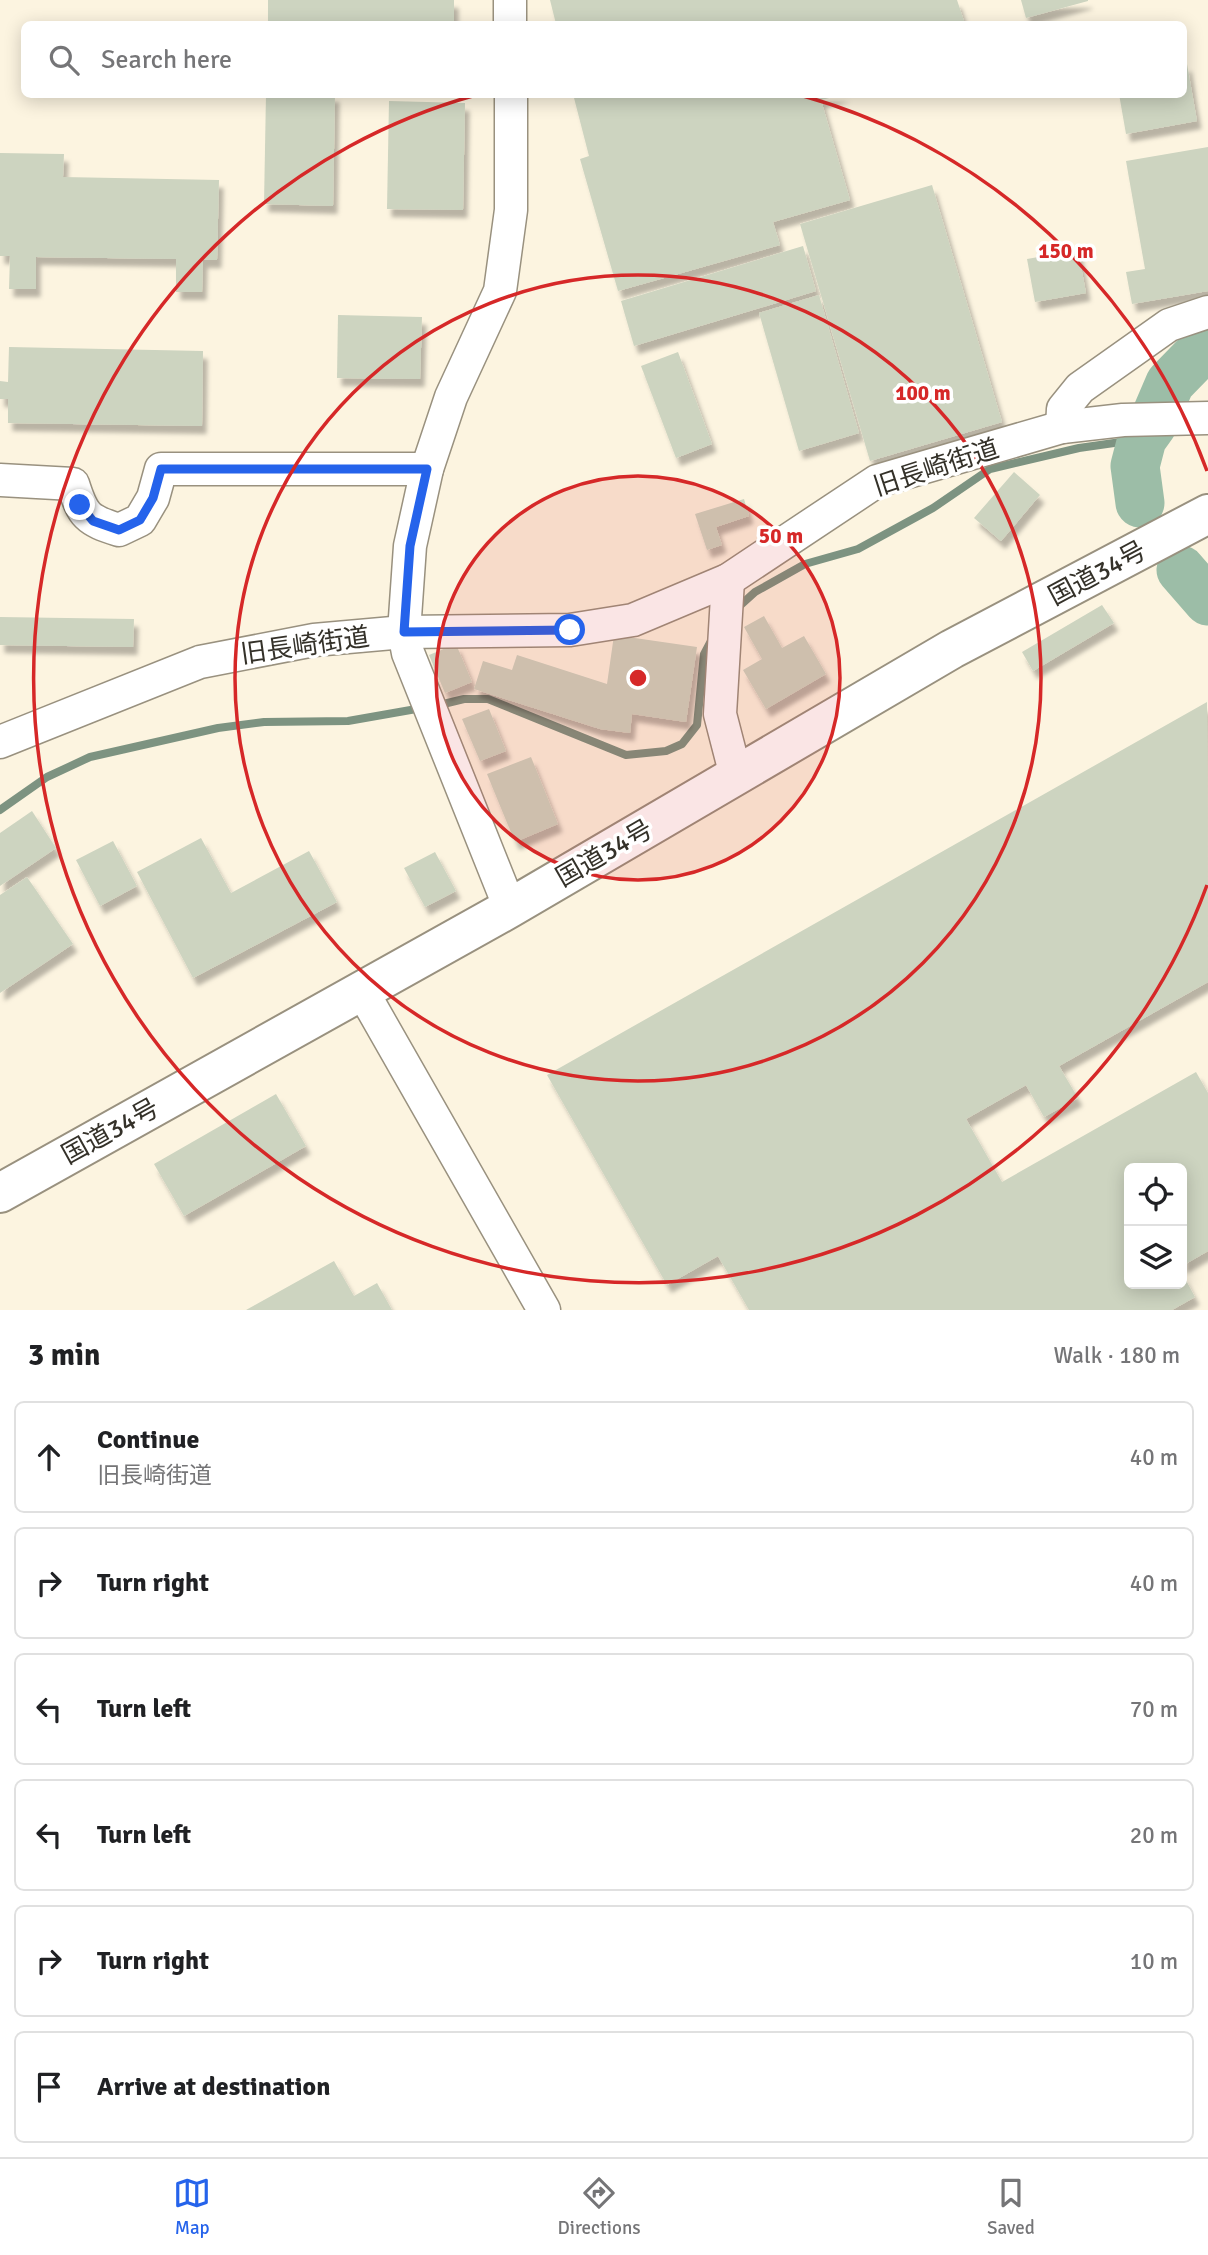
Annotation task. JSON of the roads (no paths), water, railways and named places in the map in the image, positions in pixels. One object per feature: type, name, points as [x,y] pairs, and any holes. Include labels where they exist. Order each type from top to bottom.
[{"type":"highway","name":"国道34号","points":[[0,1193],[510,908],[952,649],[1208,514]]},
{"type":"street","points":[[510,0],[510,21]]},
{"type":"street","points":[[510,908],[408,653],[404,632],[410,546],[427,469],[451,397],[500,291],[511,211],[511,98]]},
{"type":"street","points":[[1062,427],[1063,409],[1080,388],[1169,325],[1208,312]]},
{"type":"street","name":"旧長崎街道","points":[[0,742],[200,662],[314,640],[404,632],[570,630],[633,620],[728,580],[877,481],[1062,427],[1123,420],[1198,417]]},
{"type":"street","points":[[0,480],[73,484],[80,505],[93,521],[119,530],[140,520],[153,498],[161,469],[427,469]]},
{"type":"street","points":[[728,580],[720,714],[736,776]]},
{"type":"street","points":[[361,989],[544,1310]]},
{"type":"waterway","points":[[1140,503],[1135,466],[1142,439],[1152,425],[1170,383],[1208,344]]},
{"type":"waterway","points":[[734,611],[755,592],[805,564],[858,549],[933,508],[990,469],[1079,448],[1142,439]]},
{"type":"waterway","points":[[1181,570],[1208,601]]},
{"type":"waterway","points":[[435,706],[464,699],[488,699],[626,755],[666,751],[682,744],[697,725],[704,654],[713,637]]},
{"type":"waterway","points":[[0,810],[47,777],[90,757],[218,728],[264,722],[348,721],[422,708]]}]
